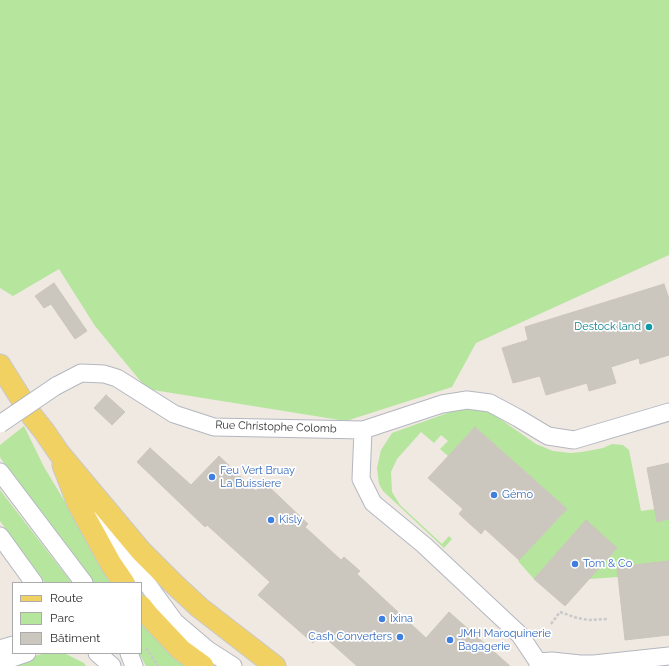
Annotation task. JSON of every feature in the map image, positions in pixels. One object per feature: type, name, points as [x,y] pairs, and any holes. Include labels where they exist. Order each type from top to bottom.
[{"type":"main road","points":[[0,365],[32,416],[59,453],[130,538],[174,584],[200,608],[276,666]]},
{"type":"main road","points":[[59,453],[78,504],[111,564],[123,582]]},
{"type":"main road","points":[[142,607],[181,650],[203,666]]},
{"type":"street","name":"Rue Christophe Colomb","points":[[0,424],[56,386],[81,373],[104,374],[117,378],[174,414],[214,427],[363,430],[442,404],[467,400],[490,404],[518,418],[548,436],[574,440],[669,412]]},
{"type":"street","points":[[363,430],[361,479],[373,503],[424,545],[516,631],[538,664],[552,661],[594,664],[669,656]]},
{"type":"street","points":[[0,472],[83,582]]},
{"type":"street","points":[[66,474],[79,490],[114,543],[132,563],[176,622],[208,650],[233,666]]},
{"type":"street","points":[[111,515],[132,563]]},
{"type":"street","points":[[0,536],[33,582]]},
{"type":"street","points":[[0,649],[12,645]]},
{"type":"street","points":[[0,662],[24,654]]},
{"type":"street","points":[[86,654],[103,661]]},
{"type":"street","points":[[134,666],[135,654]]},
{"type":"path","points":[[551,624],[560,612],[577,618],[589,620],[608,618]]},
{"type":"path","points":[[142,654],[158,666]]},
{"type":"green space","points":[[0,0],[669,0],[669,255],[476,343],[452,387],[346,421],[147,389],[95,326],[59,269],[13,296],[0,288]]},
{"type":"green space","points":[[471,408],[490,412],[536,444],[553,451],[570,453],[582,452],[603,448],[612,444],[623,445],[629,450],[641,511],[655,509],[657,522],[669,519],[669,561],[618,577],[589,579],[617,548],[586,521],[534,579],[518,561],[567,509],[475,427],[448,456],[440,449],[448,441],[441,435],[434,443],[421,432],[397,459],[391,472],[392,492],[400,505],[442,544],[449,536],[452,539],[444,548],[383,491],[379,484],[377,468],[381,450],[392,433],[453,411]]},
{"type":"green space","points":[[24,426],[44,467],[113,582],[91,582],[21,491],[0,457],[0,445]]},
{"type":"green space","points":[[0,490],[71,582],[44,582],[0,521]]},
{"type":"green space","points":[[142,613],[194,666],[146,666],[140,654],[142,654]]},
{"type":"green space","points":[[42,654],[66,654],[84,663],[86,666],[3,666]]},
{"type":"building","points":[[54,283],[87,331],[75,339],[51,304],[44,308],[35,296]]},
{"type":"building","points":[[664,284],[669,299],[669,355],[640,364],[639,358],[611,367],[616,383],[589,391],[587,383],[546,395],[540,376],[513,383],[502,348],[528,340],[525,327]]},
{"type":"building","points":[[106,395],[125,412],[112,425],[94,408]]},
{"type":"building","points":[[475,427],[567,509],[519,560],[485,529],[481,534],[459,514],[463,509],[428,478]]},
{"type":"building","points":[[150,448],[191,485],[219,456],[256,491],[264,482],[308,524],[305,527],[341,560],[344,557],[360,571],[357,574],[426,638],[449,612],[510,666],[357,666],[321,634],[313,643],[258,595],[270,582],[207,525],[205,527],[137,462]]},
{"type":"building","points":[[669,463],[669,519],[657,522],[647,468]]},
{"type":"building","points":[[586,520],[617,548],[565,606],[534,579]]},
{"type":"building","points":[[669,561],[669,635],[625,640],[617,567]]},
{"type":"place","name":"Destock land","points":[[649,327]]},
{"type":"place","name":"Feu Vert Bruay La Buissiere","points":[[212,477]]},
{"type":"place","name":"Gémo","points":[[494,495]]},
{"type":"place","name":"Kisly","points":[[271,520]]},
{"type":"place","name":"Tom & Co","points":[[575,564]]},
{"type":"place","name":"Ixina","points":[[382,619]]},
{"type":"place","name":"Cash Converters","points":[[400,637]]},
{"type":"place","name":"JMH Maroquinerie Bagagerie","points":[[450,640]]}]
